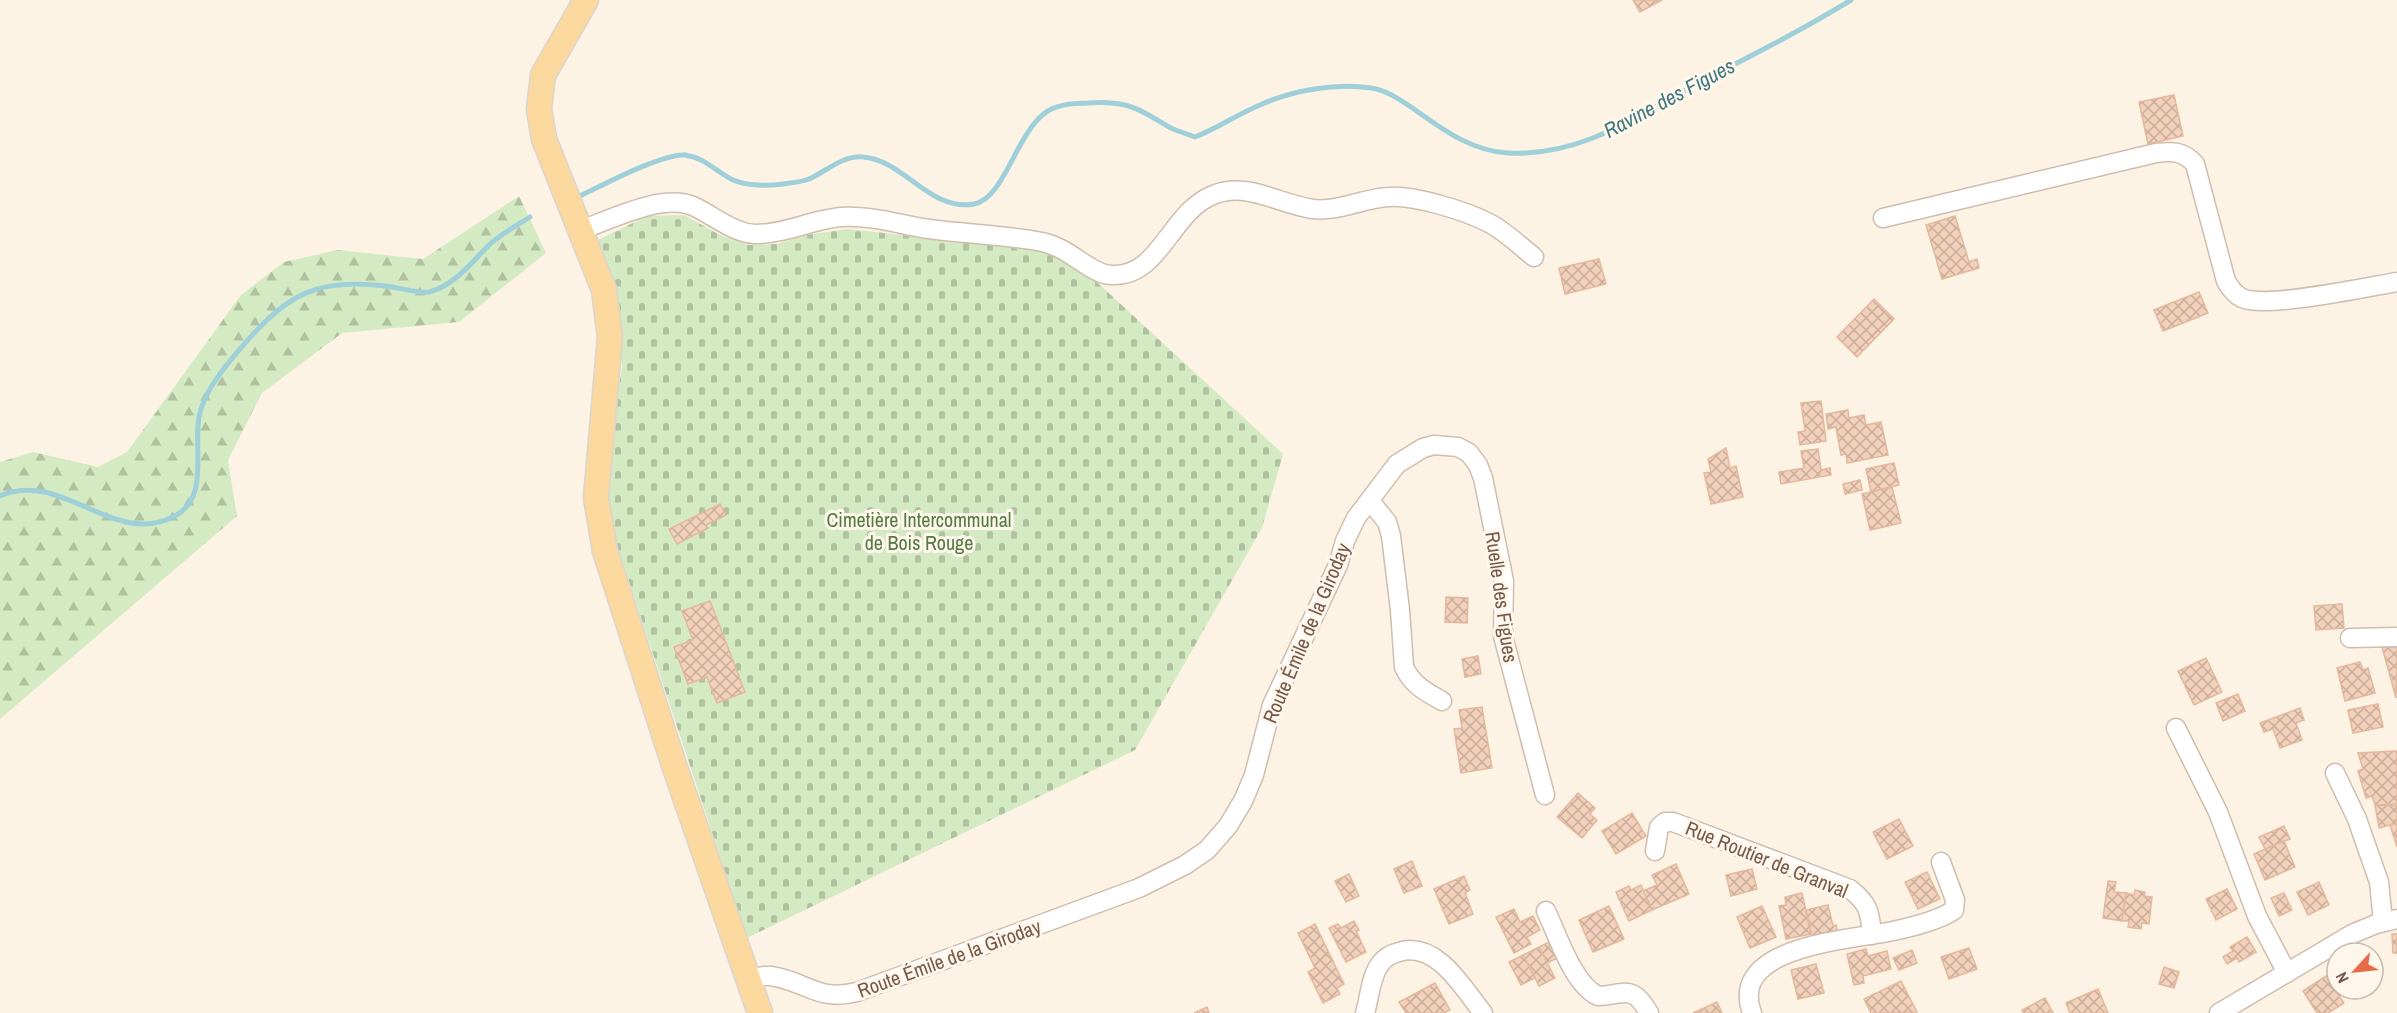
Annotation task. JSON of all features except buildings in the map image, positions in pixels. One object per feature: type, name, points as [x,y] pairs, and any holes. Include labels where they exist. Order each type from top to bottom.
[{"type":"main road","points":[[586,0],[543,75],[539,109],[544,139],[604,290],[610,337],[596,498],[605,551],[674,765],[760,1013]]},
{"type":"street","points":[[1882,218],[2156,153],[2176,151],[2188,156],[2195,164],[2226,282],[2242,298],[2270,302],[2397,282]]},
{"type":"street","points":[[581,230],[658,204],[678,202],[693,206],[753,234],[777,232],[841,217],[859,217],[928,229],[1043,242],[1064,249],[1089,267],[1108,276],[1124,275],[1139,269],[1154,257],[1178,221],[1196,204],[1212,195],[1229,190],[1246,189],[1292,206],[1317,209],[1338,208],[1391,197],[1429,203],[1460,211],[1490,223],[1534,257]]},
{"type":"street","name":"Ruelle des Figues","points":[[1370,501],[1398,464],[1410,454],[1423,448],[1434,445],[1458,447],[1469,453],[1478,465],[1483,478],[1503,581],[1503,636],[1545,795]]},
{"type":"street","points":[[1370,501],[1387,522],[1391,536],[1404,667],[1407,675],[1418,687],[1442,701]]},
{"type":"street","name":"Route Émile de la Giroday","points":[[748,979],[770,976],[827,996],[842,996],[857,992],[1139,888],[1185,866],[1208,850],[1228,826],[1243,801],[1254,775],[1272,705],[1285,674],[1338,565],[1350,529],[1370,501]]},
{"type":"street","points":[[2350,638],[2397,637]]},
{"type":"street","points":[[2176,728],[2218,812],[2257,916],[2288,973]]},
{"type":"street","points":[[2218,1013],[2352,934],[2390,921],[2357,819],[2335,773]]},
{"type":"street","name":"Rue Routier de Granval","points":[[1655,851],[1659,827],[1665,822],[1672,822],[1850,889],[1864,901],[1870,914],[1872,935]]},
{"type":"street","points":[[1752,1013],[1747,992],[1754,976],[1781,956],[1806,947],[1895,931],[1946,915],[1953,910],[1955,900],[1941,862]]},
{"type":"street","points":[[1546,911],[1576,974],[1590,992],[1598,996],[1619,991],[1630,992],[1643,1003],[1648,1013]]},
{"type":"street","points":[[1365,1013],[1373,976],[1380,964],[1390,954],[1408,949],[1427,953],[1448,969],[1484,1013]]},
{"type":"green space","points":[[519,196],[546,253],[459,322],[342,333],[262,393],[228,460],[237,516],[0,719],[0,462],[33,452],[98,467],[127,452],[241,295],[284,262],[338,250],[423,259]]},
{"type":"green space","name":"Cimetière Intercommunal de Bois Rouge","points":[[684,215],[720,235],[748,245],[777,244],[806,235],[848,229],[1038,250],[1063,259],[1087,273],[1283,454],[1262,528],[1135,750],[747,938],[609,521],[606,492],[608,459],[622,367],[613,285],[598,240],[647,216]]},
{"type":"waterway","name":"Ravine des Figues","points":[[580,196],[633,171],[675,156],[685,155],[699,159],[739,182],[764,185],[806,180],[849,158],[863,157],[878,160],[944,200],[958,204],[974,204],[984,200],[994,191],[1035,123],[1049,110],[1060,106],[1102,102],[1125,105],[1144,112],[1173,129],[1195,137],[1286,95],[1343,86],[1371,88],[1387,93],[1456,137],[1481,148],[1508,153],[1535,152],[1585,141],[1632,120],[1851,0]]},
{"type":"waterway","name":"Ravine des Figues","points":[[0,496],[23,490],[45,492],[129,523],[151,524],[173,517],[185,508],[193,497],[198,469],[198,423],[209,391],[240,350],[277,311],[307,293],[341,284],[385,286],[425,292],[438,289],[462,273],[494,241],[530,217]]}]
